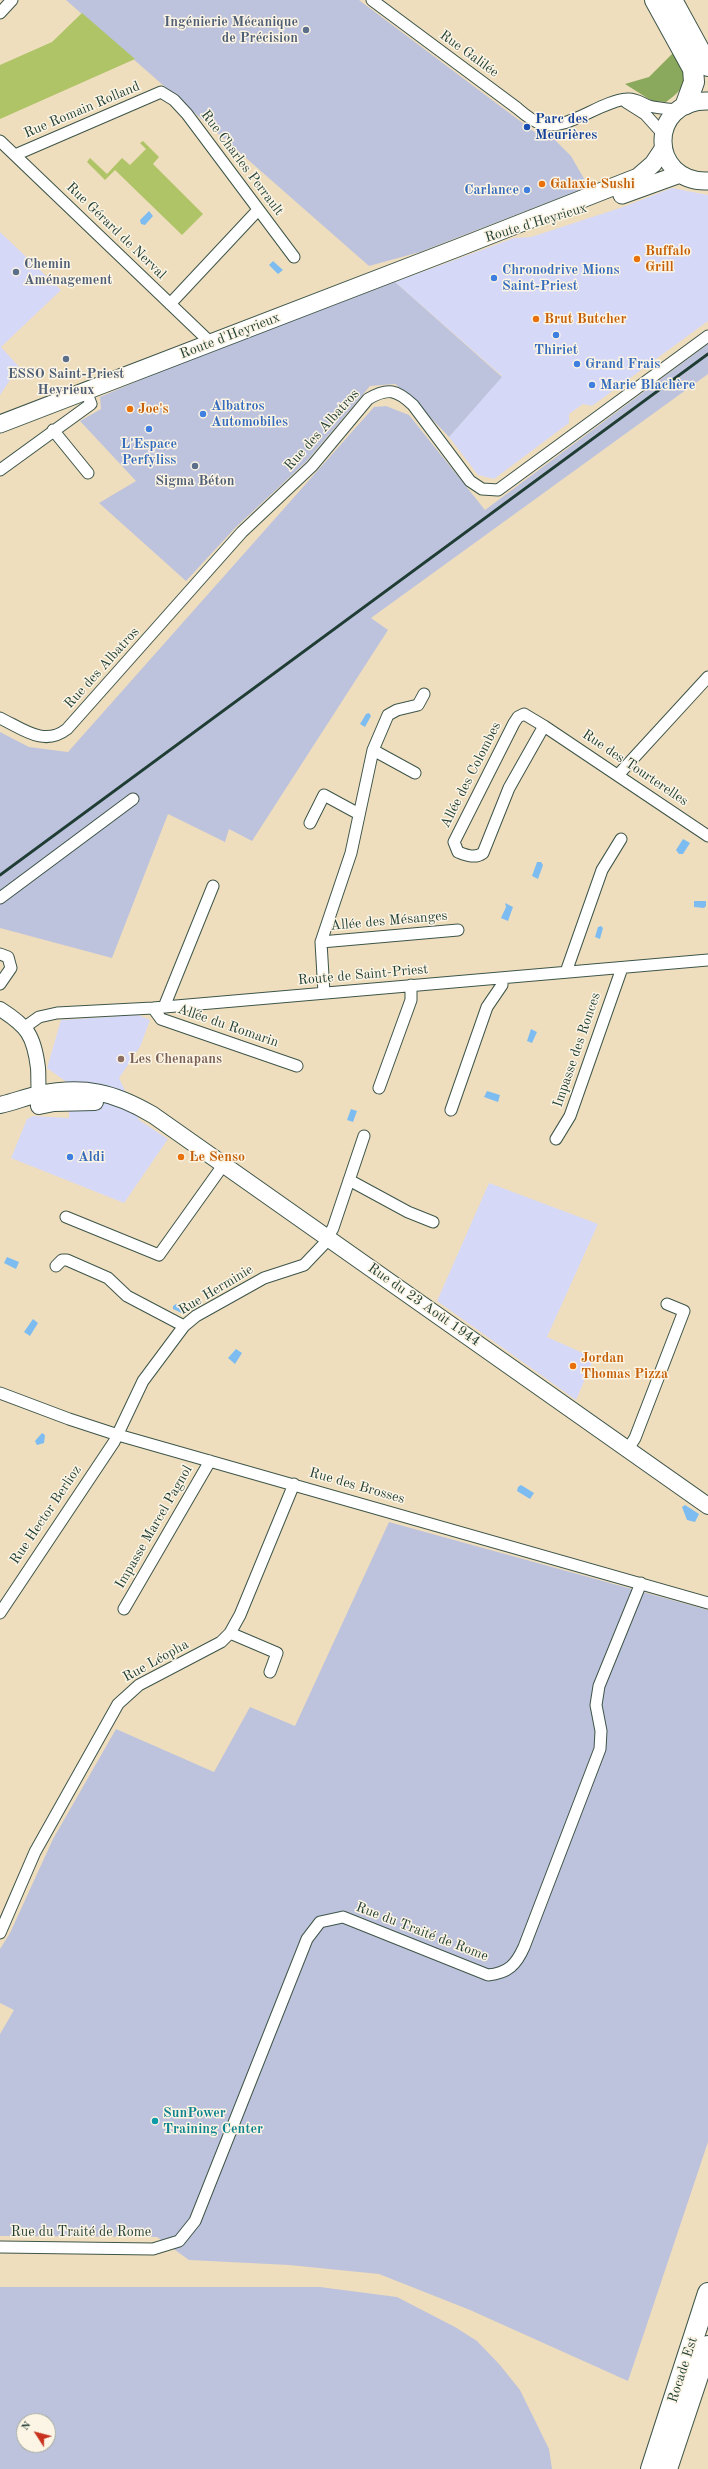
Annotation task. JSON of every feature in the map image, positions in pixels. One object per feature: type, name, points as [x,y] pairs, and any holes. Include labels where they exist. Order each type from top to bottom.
[{"type":"highway","points":[[655,0],[693,69],[694,82],[681,107]]},
{"type":"highway","points":[[672,0],[708,66]]},
{"type":"highway","name":"Rocade Est","points":[[651,2469],[708,2293]]},
{"type":"highway","name":"Rocade Est","points":[[667,2469],[708,2346]]},
{"type":"highway","points":[[675,2469],[708,2358]]},
{"type":"main road","points":[[681,107],[708,101]]},
{"type":"main road","name":"Route d'Heyrieux","points":[[0,424],[460,247],[638,176],[653,164],[663,142],[668,121],[681,107]]},
{"type":"main road","points":[[663,142],[672,167],[680,174],[689,179],[708,181]]},
{"type":"main road","name":"Route d'Heyrieux","points":[[460,247],[565,212],[590,206],[680,174]]},
{"type":"main road","name":"Rue du 23 Août 1944","points":[[46,1099],[66,1090],[110,1094],[130,1101],[153,1115],[704,1502]]},
{"type":"main road","points":[[0,1104],[46,1099]]},
{"type":"main road","points":[[0,1115],[46,1099]]},
{"type":"street","points":[[0,13],[12,0]]},
{"type":"street","name":"Rue Galilée","points":[[372,0],[533,120],[552,125],[575,119],[620,100]]},
{"type":"street","name":"Rue Romain Rolland","points":[[15,155],[161,92]]},
{"type":"street","name":"Rue Charles Perrault","points":[[161,92],[174,100],[187,114],[294,257]]},
{"type":"street","points":[[620,100],[637,99],[648,106],[681,107]]},
{"type":"street","points":[[620,100],[635,106],[645,114],[663,142]]},
{"type":"street","name":"Rue Gérard de Nerval","points":[[0,141],[211,343]]},
{"type":"street","points":[[170,304],[258,210]]},
{"type":"street","name":"Rue des Albatros","points":[[0,718],[34,735],[46,738],[58,736],[67,729],[242,532],[312,466],[368,399],[380,392],[392,391],[403,395],[413,405],[470,481],[482,489],[498,490],[708,336]]},
{"type":"street","points":[[0,470],[53,430],[91,404],[86,391]]},
{"type":"street","points":[[53,430],[88,473]]},
{"type":"street","points":[[618,775],[708,677]]},
{"type":"street","name":"Allée des Mésanges","points":[[324,993],[321,942],[351,854],[373,750],[388,716],[397,710],[412,708],[418,705],[424,694]]},
{"type":"street","name":"Allée des Colombes","points":[[524,714],[544,726],[509,788],[483,853],[479,856],[468,856],[458,852],[454,842],[518,717],[524,714]]},
{"type":"street","name":"Rue des Tourterelles","points":[[544,726],[708,836]]},
{"type":"street","points":[[373,750],[415,773]]},
{"type":"street","points":[[310,823],[324,795],[359,814]]},
{"type":"street","points":[[0,898],[133,799]]},
{"type":"street","points":[[566,972],[602,870],[621,839]]},
{"type":"street","points":[[164,1007],[213,886]]},
{"type":"street","name":"Allée des Mésanges","points":[[321,942],[458,930]]},
{"type":"street","points":[[0,954],[8,957],[11,968],[0,984]]},
{"type":"street","name":"Route de Saint-Priest","points":[[25,1027],[39,1017],[57,1013],[152,1008],[708,960]]},
{"type":"street","name":"Impasse des Ronces","points":[[556,1139],[570,1116],[622,968]]},
{"type":"street","points":[[451,1110],[488,1007],[502,985],[502,978]]},
{"type":"street","points":[[379,1088],[411,1000],[411,985]]},
{"type":"street","name":"Allée du Romarin","points":[[152,1008],[161,1018],[297,1066]]},
{"type":"street","points":[[0,1009],[25,1027],[32,1040],[46,1099]]},
{"type":"street","points":[[328,1238],[350,1180],[364,1136]]},
{"type":"street","points":[[66,1217],[160,1256],[224,1164]]},
{"type":"street","points":[[350,1180],[408,1212],[433,1222]]},
{"type":"street","name":"Rue Herminie","points":[[118,1435],[134,1395],[184,1326],[196,1316],[264,1278],[304,1265],[328,1238]]},
{"type":"street","points":[[56,1266],[62,1260],[67,1260],[108,1278],[127,1296],[184,1326]]},
{"type":"street","points":[[628,1449],[636,1438],[684,1312],[666,1304]]},
{"type":"street","name":"Rue des Brosses","points":[[1,1394],[118,1435],[708,1603]]},
{"type":"street","name":"Rue Hector Berlioz","points":[[0,1612],[118,1435]]},
{"type":"street","name":"Impasse Marcel Pagnol","points":[[124,1609],[210,1461]]},
{"type":"street","name":"Rue Léopha","points":[[0,1933],[36,1852],[118,1704],[139,1684],[211,1649],[230,1633],[240,1615],[294,1484]]},
{"type":"street","name":"Rue du Traité de Rome","points":[[0,2247],[153,2249],[179,2241],[195,2221],[307,1939],[320,1922],[343,1917],[488,1975],[499,1974],[510,1969],[519,1960],[600,1749],[601,1731],[596,1705],[599,1686],[641,1583]]},
{"type":"street","points":[[230,1633],[277,1653],[270,1672]]},
{"type":"shaded area","name":"Parc des Meurières","points":[[66,0],[359,0],[540,136],[554,139],[571,156],[587,184],[585,188],[420,252],[369,266]]},
{"type":"shaded area","points":[[672,188],[708,195],[708,321],[592,406],[583,404],[569,414],[569,423],[494,479],[478,475],[449,437],[502,376],[395,282],[514,238],[531,237],[623,207]]},
{"type":"shaded area","points":[[0,232],[61,290],[1,347],[21,369],[12,377],[0,395]]},
{"type":"shaded area","points":[[395,282],[502,377],[449,437],[410,396],[395,384],[370,386],[306,462],[236,527],[186,581],[99,503],[136,481],[80,421],[101,409],[100,397],[180,363]]},
{"type":"shaded area","points":[[708,344],[708,374],[371,618],[388,630],[252,841],[229,829],[225,842],[168,814],[112,958],[0,928],[0,732],[29,747],[68,752],[374,407],[386,406],[409,415],[485,510]]},
{"type":"shaded area","points":[[138,1015],[150,1020],[140,1047],[119,1078],[139,1120],[168,1139],[124,1203],[11,1158],[27,1119],[33,1116],[69,1118],[68,1083],[47,1068],[61,1020]]},
{"type":"shaded area","points":[[489,1183],[598,1224],[547,1337],[594,1358],[576,1400],[437,1301]]},
{"type":"shaded area","points":[[389,1522],[708,1610],[708,2142],[628,2381],[470,2310],[379,2274],[289,2265],[189,2260],[157,2237],[0,2236],[0,2034],[14,2010],[0,2003],[0,1949],[10,1933],[53,1839],[116,1729],[214,1772],[250,1707],[295,1726]]},
{"type":"shaded area","points":[[0,2287],[320,2287],[397,2297],[455,2327],[477,2341],[500,2365],[520,2390],[549,2449],[552,2469],[0,2469]]},
{"type":"green space","points":[[82,13],[135,59],[0,119],[0,65],[52,42]]},
{"type":"green space","points":[[674,52],[682,67],[684,80],[679,91],[666,102],[652,101],[625,84],[649,77]]},
{"type":"green space","points":[[143,141],[159,157],[153,164],[203,214],[182,235],[115,170],[105,180],[87,162],[90,158],[107,174],[122,158],[130,165],[146,149],[140,143]]},
{"type":"water","points":[[149,211],[153,216],[145,225],[141,224],[140,220]]},
{"type":"water","points":[[273,261],[283,270],[278,274],[269,265]]},
{"type":"water","points":[[369,713],[371,716],[365,727],[360,724],[366,714]]},
{"type":"water","points":[[683,839],[690,843],[683,854],[679,854],[676,850]]},
{"type":"water","points":[[537,862],[541,862],[543,865],[538,879],[532,876]]},
{"type":"water","points":[[694,901],[706,901],[706,906],[704,908],[694,907]]},
{"type":"water","points":[[505,903],[513,907],[508,921],[501,918],[506,907]]},
{"type":"water","points":[[601,926],[603,928],[600,939],[595,937],[598,927]]},
{"type":"water","points":[[531,1029],[537,1032],[532,1043],[527,1041]]},
{"type":"water","points":[[487,1091],[500,1095],[498,1102],[484,1097]]},
{"type":"water","points":[[351,1109],[357,1111],[353,1122],[347,1120]]},
{"type":"water","points":[[7,1257],[19,1262],[16,1269],[4,1263]]},
{"type":"water","points":[[176,1304],[186,1309],[184,1314],[173,1309],[173,1306]]},
{"type":"water","points":[[33,1319],[38,1323],[30,1336],[24,1332]]},
{"type":"water","points":[[236,1349],[242,1353],[235,1364],[228,1358]]},
{"type":"water","points":[[42,1433],[45,1435],[44,1443],[37,1445],[35,1441]]},
{"type":"water","points":[[521,1485],[534,1493],[530,1499],[517,1491],[518,1487]]},
{"type":"water","points":[[685,1505],[699,1514],[695,1522],[687,1520],[682,1507]]},
{"type":"railway","points":[[0,875],[708,354]]},
{"type":"place","name":"Ingénierie Mécanique de Précision","points":[[306,30]]},
{"type":"place","name":"Parc des Meurières","points":[[527,127]]},
{"type":"place","name":"Galaxie Sushi","points":[[542,184]]},
{"type":"place","name":"Carlance","points":[[527,190]]},
{"type":"place","name":"Buffalo Grill","points":[[637,259]]},
{"type":"place","name":"Chemin Aménagement","points":[[16,272]]},
{"type":"place","name":"Chronodrive Mions Saint-Priest","points":[[494,278]]},
{"type":"place","name":"Brut Butcher","points":[[536,319]]},
{"type":"place","name":"Thiriet","points":[[556,335]]},
{"type":"place","name":"ESSO Saint-Priest Heyrieux","points":[[66,359]]},
{"type":"place","name":"Grand Frais","points":[[577,364]]},
{"type":"place","name":"Marie Blachère","points":[[592,385]]},
{"type":"place","name":"Joe's","points":[[130,409]]},
{"type":"place","name":"Albatros Automobiles","points":[[203,414]]},
{"type":"place","name":"L'Espace Perfyliss","points":[[149,429]]},
{"type":"place","name":"Sigma Béton","points":[[195,466]]},
{"type":"place","name":"Les Chenapans","points":[[121,1059]]},
{"type":"place","name":"Aldi","points":[[70,1157]]},
{"type":"place","name":"Le Senso","points":[[181,1157]]},
{"type":"place","name":"Jordan Thomas Pizza","points":[[573,1366]]},
{"type":"place","name":"SunPower Training Center","points":[[155,2121]]}]
